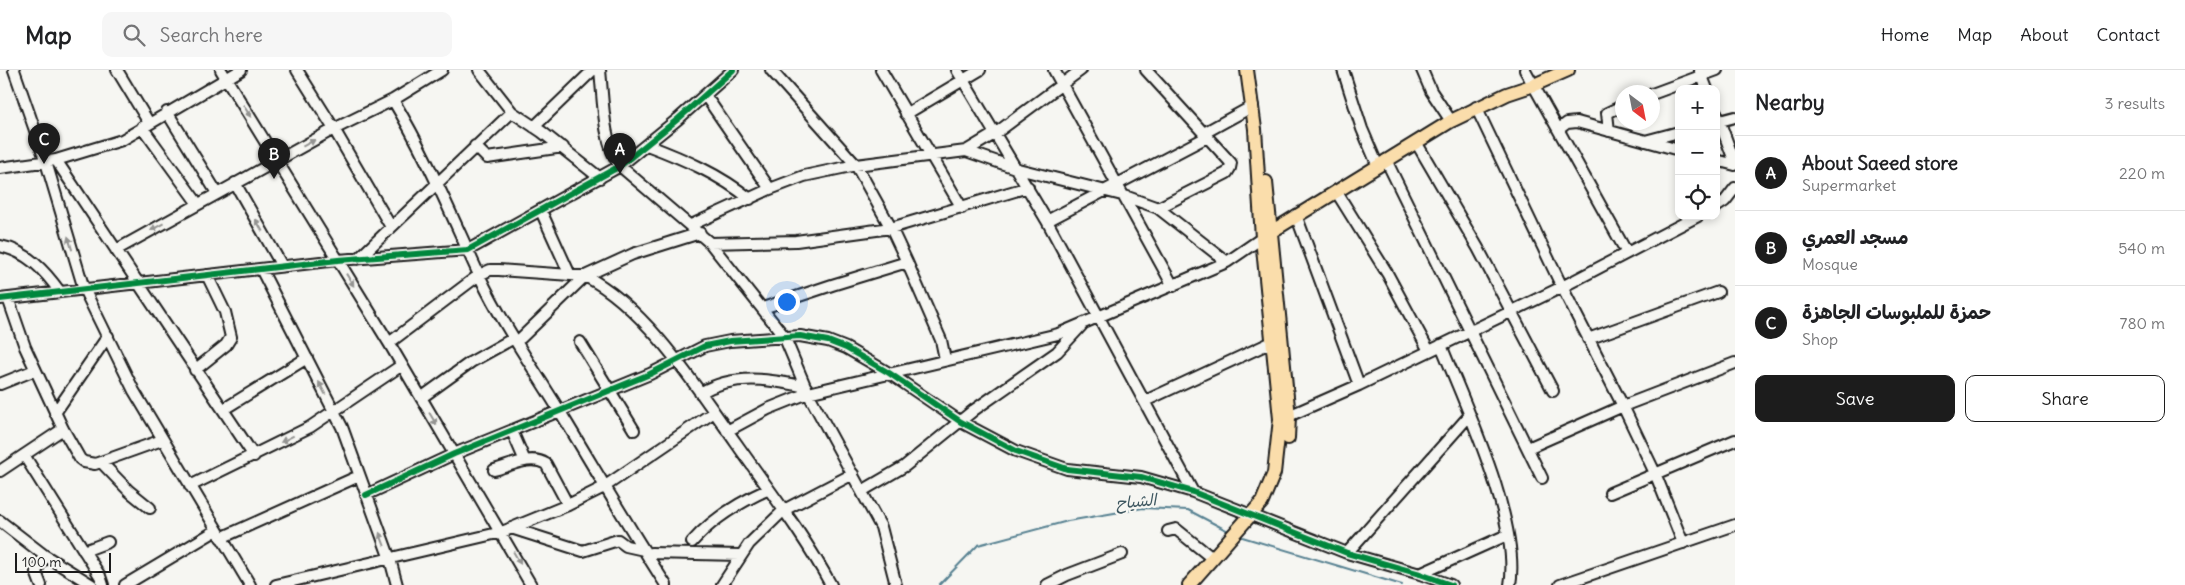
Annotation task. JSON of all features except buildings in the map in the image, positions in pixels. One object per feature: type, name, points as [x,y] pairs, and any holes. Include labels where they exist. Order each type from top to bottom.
[{"type":"main road","points":[[1199,585],[1262,502],[1274,473],[1285,418],[1253,106],[1247,70]]},
{"type":"main road","points":[[1255,70],[1269,209],[1266,235],[1272,342],[1285,418]]},
{"type":"main road","points":[[1266,235],[1450,121],[1476,107],[1507,94],[1530,78],[1551,70]]},
{"type":"main road","points":[[1530,78],[1568,70]]},
{"type":"main road","points":[[1269,209],[1293,217]]},
{"type":"main road","points":[[1189,585],[1212,558],[1232,540]]},
{"type":"street","points":[[14,70],[51,161],[84,289],[134,391],[250,585]]},
{"type":"street","points":[[117,70],[146,125],[198,204]]},
{"type":"street","points":[[0,168],[51,161],[122,140],[223,74],[241,70]]},
{"type":"street","points":[[297,70],[391,227]]},
{"type":"street","points":[[116,250],[334,129],[392,100],[426,74],[442,70]]},
{"type":"street","points":[[479,70],[512,112],[562,147],[600,178]]},
{"type":"street","points":[[534,127],[593,70]]},
{"type":"street","points":[[600,70],[610,149],[620,166],[710,243],[784,336],[807,390],[881,527],[896,585]]},
{"type":"street","points":[[162,440],[100,462],[84,462],[55,413],[3,297],[138,284],[338,260],[468,250],[620,166],[733,70]]},
{"type":"street","points":[[771,70],[856,165],[908,262],[941,340],[945,359]]},
{"type":"street","points":[[881,70],[962,208]]},
{"type":"street","points":[[957,70],[1018,168],[1193,492]]},
{"type":"street","points":[[906,114],[980,70]]},
{"type":"street","points":[[1054,70],[1173,286]]},
{"type":"street","points":[[690,225],[804,176],[856,165],[966,151],[996,132],[1081,70]]},
{"type":"street","points":[[1146,70],[1231,163],[1230,170],[1158,208]]},
{"type":"street","points":[[1343,70],[1362,129],[1382,162],[1471,331],[1542,478]]},
{"type":"street","points":[[1422,70],[1431,91],[1450,121]]},
{"type":"street","points":[[1660,91],[1701,73],[1717,70]]},
{"type":"street","points":[[1701,73],[1706,85]]},
{"type":"street","points":[[223,74],[389,343],[454,454],[506,530],[531,585]]},
{"type":"street","points":[[1530,78],[1626,253]]},
{"type":"street","points":[[705,95],[770,189]]},
{"type":"street","points":[[392,100],[416,139],[479,272],[666,585]]},
{"type":"street","points":[[1047,221],[1206,135],[1253,106]]},
{"type":"street","points":[[1476,107],[1562,287],[1623,406],[1654,472],[1683,543]]},
{"type":"street","points":[[1609,131],[1606,113],[1615,109]]},
{"type":"street","points":[[167,112],[217,193]]},
{"type":"street","points":[[358,259],[512,112]]},
{"type":"street","points":[[1720,119],[1735,117]]},
{"type":"street","points":[[1559,129],[1568,123],[1577,122],[1675,149]]},
{"type":"street","points":[[1720,126],[1735,164]]},
{"type":"street","points":[[1644,141],[1675,133]]},
{"type":"street","points":[[1416,142],[1478,248],[1553,391]]},
{"type":"street","points":[[647,145],[690,162],[720,177],[750,199]]},
{"type":"street","points":[[476,146],[487,158],[562,147]]},
{"type":"street","points":[[966,151],[1018,168],[1106,190],[1158,208],[1227,262]]},
{"type":"street","points":[[51,161],[116,250],[254,456]]},
{"type":"street","points":[[1720,161],[1735,164]]},
{"type":"street","points":[[235,183],[282,266]]},
{"type":"street","points":[[710,243],[796,241],[891,228],[1028,187]]},
{"type":"street","points":[[1720,204],[1735,188]]},
{"type":"street","points":[[1336,191],[1387,273],[1429,351]]},
{"type":"street","points":[[541,211],[570,275]]},
{"type":"street","points":[[1293,217],[1359,385]]},
{"type":"street","points":[[1285,418],[1359,385],[1562,287],[1690,220]]},
{"type":"street","points":[[421,398],[471,362],[517,338],[585,276],[633,254],[700,233]]},
{"type":"street","points":[[727,431],[807,390],[1043,338],[1082,324],[1227,262],[1266,235]]},
{"type":"street","points":[[0,246],[18,251],[33,262],[48,274],[60,292]]},
{"type":"street","points":[[763,308],[908,262]]},
{"type":"street","points":[[261,269],[334,411],[390,559],[397,585]]},
{"type":"street","points":[[389,343],[479,272],[499,270],[585,276],[602,286],[621,302],[655,335],[677,361],[784,510],[831,585]]},
{"type":"street","points":[[195,370],[226,345],[231,337],[224,312],[207,275]]},
{"type":"street","points":[[1588,339],[1718,292]]},
{"type":"street","points":[[862,491],[905,466],[961,422],[1057,352],[1082,324]]},
{"type":"street","points":[[55,413],[108,336]]},
{"type":"street","points":[[366,495],[454,454],[609,391],[715,343],[784,336],[813,337],[846,348],[889,373],[961,422],[1016,451],[1056,466],[1141,478],[1193,492],[1250,520],[1347,553],[1451,585]]},
{"type":"street","points":[[580,342],[634,430]]},
{"type":"street","points":[[1145,401],[1272,342]]},
{"type":"street","points":[[1441,345],[1495,486],[1507,535],[1512,567],[1510,585]]},
{"type":"street","points":[[224,409],[307,358]]},
{"type":"street","points":[[1528,448],[1623,406],[1735,363]]},
{"type":"street","points":[[190,486],[310,427],[402,365]]},
{"type":"street","points":[[0,384],[35,370]]},
{"type":"street","points":[[700,393],[718,384],[747,379],[772,380],[807,390]]},
{"type":"street","points":[[276,585],[506,530],[568,505],[607,485],[714,412]]},
{"type":"street","points":[[1347,553],[1469,416]]},
{"type":"street","points":[[0,471],[63,429]]},
{"type":"street","points":[[512,431],[525,461]]},
{"type":"street","points":[[1610,493],[1654,472],[1735,440]]},
{"type":"street","points":[[24,455],[100,576],[103,585]]},
{"type":"street","points":[[494,470],[525,461],[540,460],[546,464],[568,505]]},
{"type":"street","points":[[100,462],[129,491],[150,508]]},
{"type":"street","points":[[722,585],[740,555],[784,510],[853,474]]},
{"type":"street","points":[[125,585],[219,534],[359,476]]},
{"type":"street","points":[[692,542],[703,529],[739,502],[768,489]]},
{"type":"street","points":[[0,521],[44,555],[92,585]]},
{"type":"street","points":[[1560,585],[1735,525]]},
{"type":"street","points":[[1168,531],[1176,529],[1212,558]]},
{"type":"street","points":[[506,530],[583,551],[618,540],[626,546],[647,551],[740,555]]},
{"type":"street","points":[[1420,574],[1507,535]]},
{"type":"street","points":[[84,551],[108,542]]},
{"type":"street","points":[[647,551],[672,585]]},
{"type":"street","points":[[1047,585],[1066,575],[1122,554]]},
{"type":"street","points":[[41,585],[36,572],[44,555]]},
{"type":"waterway","name":"الشياح","points":[[939,585],[978,545],[1068,521],[1143,508],[1188,510],[1230,532]]},
{"type":"waterway","name":"الشياح","points":[[1239,536],[1402,585]]},
{"type":"cycle path","points":[[0,299],[338,260],[468,250],[620,166],[678,119],[733,70]]},
{"type":"cycle path","points":[[366,495],[454,454],[650,374],[705,346],[730,341],[800,336],[828,341],[846,348],[889,373],[961,422],[1016,451],[1067,469],[1141,477],[1193,492],[1347,553],[1451,585]]},
{"type":"place","name":"حمزة للملبوسات الجاهزة","points":[[44,164]]},
{"type":"place","name":"About Saeed store","points":[[620,174]]},
{"type":"place","name":"مسجد العمري","points":[[274,179]]}]
